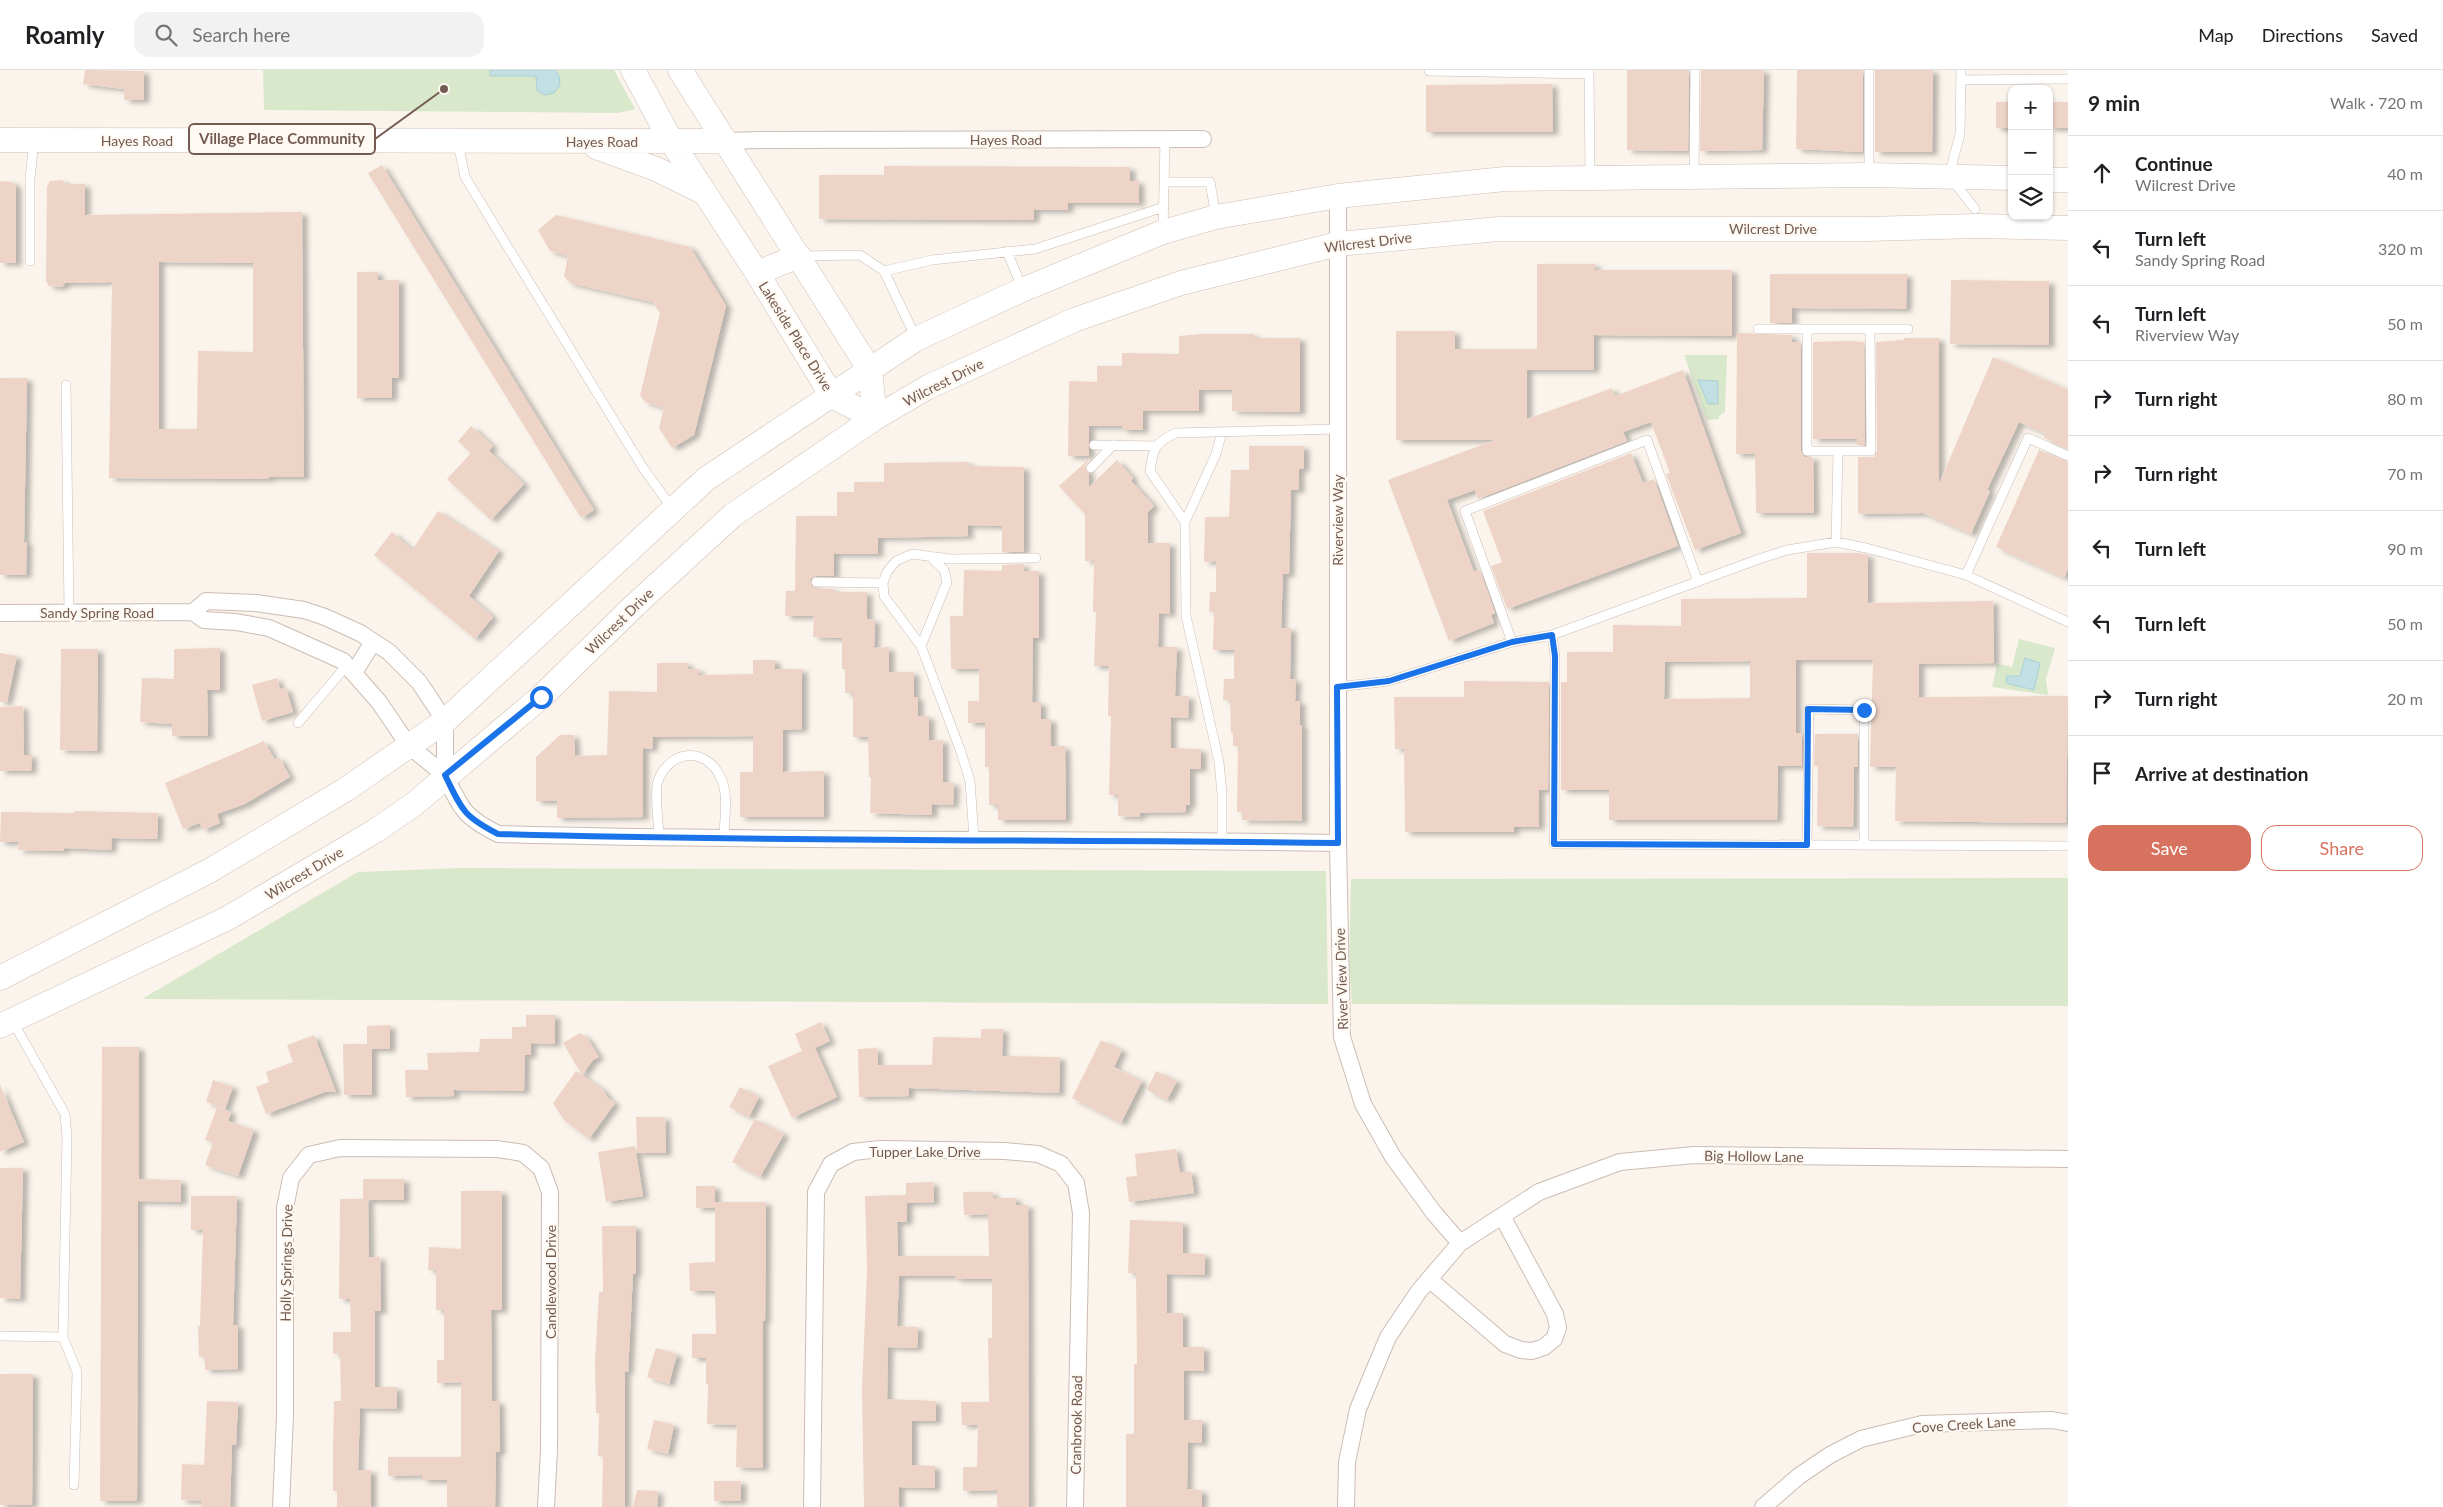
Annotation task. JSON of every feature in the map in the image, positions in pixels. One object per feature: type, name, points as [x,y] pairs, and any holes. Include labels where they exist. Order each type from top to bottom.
[{"type":"main road","name":"Lakeside Place Drive","points":[[633,70],[671,141],[757,273],[832,396],[875,418]]},
{"type":"main road","points":[[680,70],[870,370],[875,418]]},
{"type":"main road","name":"Hayes Road","points":[[0,140],[726,142]]},
{"type":"main road","points":[[577,141],[656,169],[705,193]]},
{"type":"main road","points":[[0,978],[209,871],[345,790],[445,721],[672,508],[706,479],[916,340],[1022,290],[1163,232],[1216,217],[1338,196],[1505,179],[1869,174],[2008,178]]},
{"type":"main road","points":[[2053,180],[2068,180]]},
{"type":"main road","name":"Wilcrest Drive","points":[[6,1023],[228,918],[375,831],[413,805],[445,775],[541,697],[634,606],[733,515],[875,418],[928,387],[1074,320],[1181,282],[1338,244],[1499,229],[1867,229],[1977,226],[2068,228]]},
{"type":"main road","points":[[757,273],[799,256]]},
{"type":"street","name":"Hayes Road","points":[[726,142],[760,140],[1203,139]]},
{"type":"street","name":"Riverview Way","points":[[1338,196],[1338,843]]},
{"type":"street","name":"Sandy Spring Road","points":[[193,612],[206,602],[256,603],[287,607],[325,617],[388,652],[419,682],[445,721],[445,775],[461,809],[475,822],[498,834],[659,839],[974,839],[1338,843]]},
{"type":"street","name":"Sandy Spring Road","points":[[0,612],[193,612],[204,620],[236,622],[269,628],[336,657],[351,668],[409,746],[445,775]]},
{"type":"street","points":[[351,668],[373,642]]},
{"type":"street","name":"River View Drive","points":[[1338,843],[1342,1037],[1363,1104],[1393,1157],[1434,1213],[1460,1243]]},
{"type":"street","name":"Holly Springs Drive","points":[[281,1507],[285,1415],[285,1208],[292,1178],[309,1155],[340,1148],[438,1148]]},
{"type":"street","name":"Candlewood Drive","points":[[438,1148],[498,1149],[523,1154],[541,1168],[550,1192],[549,1450],[546,1507]]},
{"type":"street","name":"Tupper Lake Drive","points":[[812,1507],[816,1192],[831,1164],[853,1152],[880,1149],[1004,1151],[1038,1154],[1061,1164],[1076,1183],[1081,1213],[1078,1344]]},
{"type":"street","name":"Big Hollow Lane","points":[[1460,1243],[1539,1192],[1620,1162],[1694,1155],[2068,1159]]},
{"type":"street","points":[[1429,1279],[1505,1344],[1532,1351],[1544,1347],[1554,1339],[1558,1328],[1555,1314],[1502,1216]]},
{"type":"street","points":[[1346,1507],[1347,1462],[1358,1410],[1388,1337],[1429,1279],[1460,1243]]},
{"type":"street","name":"Cranbrook Road","points":[[1075,1507],[1078,1344]]},
{"type":"street","name":"Cove Creek Lane","points":[[1763,1507],[1799,1476],[1830,1455],[1861,1439],[1922,1424],[2052,1420],[2068,1423]]},
{"type":"lane","points":[[1694,176],[1695,70]]},
{"type":"lane","points":[[1869,174],[1870,70]]},
{"type":"lane","points":[[1429,71],[1590,72],[1590,178]]},
{"type":"lane","points":[[1975,209],[1949,176],[1960,134],[1961,75],[2068,80]]},
{"type":"lane","points":[[1163,232],[1165,139]]},
{"type":"lane","points":[[30,261],[30,179],[34,140]]},
{"type":"lane","points":[[457,140],[465,177],[643,468],[672,508]]},
{"type":"lane","points":[[1164,182],[1210,182],[1216,217]]},
{"type":"lane","points":[[884,271],[932,260],[1035,249],[1164,207]]},
{"type":"lane","points":[[1007,251],[1022,290]]},
{"type":"lane","points":[[799,256],[860,255],[884,271],[916,340]]},
{"type":"lane","points":[[1758,329],[1908,329]]},
{"type":"lane","points":[[1807,329],[1807,451],[1838,452],[1871,451],[1870,329]]},
{"type":"lane","points":[[66,385],[69,612]]},
{"type":"lane","points":[[1185,522],[1150,470],[1152,452],[1162,439],[1176,433],[1337,429]]},
{"type":"lane","points":[[1222,432],[1216,454],[1185,522],[1186,616],[1219,762],[1222,794],[1222,842]]},
{"type":"lane","points":[[1966,575],[2028,438],[2068,456]]},
{"type":"lane","points":[[1512,642],[1466,511],[1646,440],[1698,582]]},
{"type":"lane","points":[[1094,445],[1157,446]]},
{"type":"lane","points":[[1090,468],[1113,445]]},
{"type":"lane","points":[[1836,542],[1838,452]]},
{"type":"lane","points":[[1337,687],[1389,681],[1512,642],[1552,635],[1787,550],[1836,542],[1866,548],[1966,575],[2068,622]]},
{"type":"lane","points":[[974,839],[970,782],[921,646],[884,596],[883,583],[891,566],[903,556],[921,554],[951,559],[1036,558]]},
{"type":"lane","points":[[921,646],[947,582],[944,570],[929,556]]},
{"type":"lane","points":[[816,582],[883,583]]},
{"type":"lane","points":[[1552,635],[1555,656],[1554,844],[2068,846]]},
{"type":"lane","points":[[298,723],[351,668]]},
{"type":"lane","points":[[1807,845],[1808,709],[1864,710],[1864,845]]},
{"type":"lane","points":[[659,839],[657,783],[666,765],[679,756],[694,755],[710,763],[721,778],[725,792],[724,839]]},
{"type":"lane","points":[[6,1023],[65,1114],[67,1137],[63,1337],[76,1372],[74,1485]]},
{"type":"lane","points":[[0,1336],[63,1337]]},
{"type":"green space","points":[[263,70],[614,70],[635,109],[618,113],[264,110]]},
{"type":"green space","points":[[1684,355],[1727,355],[1725,412],[1719,416],[1719,419],[1707,420]]},
{"type":"green space","points":[[2019,639],[2055,648],[2046,679],[2048,695],[1992,687],[1997,664],[2012,667]]},
{"type":"green space","points":[[461,868],[1326,871],[1328,1004],[142,999],[358,872]]},
{"type":"green space","points":[[2068,878],[2068,1006],[1352,1004],[1349,967],[1351,879]]},
{"type":"water","points":[[490,70],[555,70],[559,76],[560,85],[554,93],[545,95],[537,91],[536,76],[490,76]]},
{"type":"water","points":[[1698,380],[1718,381],[1718,404],[1708,404]]},
{"type":"water","points":[[2025,658],[2040,663],[2034,690],[2006,682],[2007,676],[2020,676]]},
{"type":"building","points":[[85,70],[144,71],[144,100],[124,100],[124,89],[83,84]]},
{"type":"building","points":[[1627,70],[1689,70],[1688,151],[1627,150]]},
{"type":"building","points":[[1701,70],[1764,70],[1762,150],[1700,151]]},
{"type":"building","points":[[1797,70],[1863,70],[1863,152],[1796,149]]},
{"type":"building","points":[[1875,70],[1933,70],[1932,152],[1875,152]]},
{"type":"building","points":[[1552,84],[1553,132],[1426,132],[1426,85]]},
{"type":"building","points":[[1996,102],[2008,102],[2008,128],[1996,128]]},
{"type":"building","points":[[2053,102],[2068,102],[2068,128],[2053,128]]},
{"type":"building","points":[[382,165],[594,510],[581,518],[368,173]]},
{"type":"building","points":[[884,166],[1130,167],[1130,181],[1139,181],[1139,203],[1068,203],[1068,210],[1034,210],[1034,220],[819,219],[819,175],[884,175]]},
{"type":"building","points":[[62,180],[66,184],[85,184],[85,215],[302,212],[304,477],[269,477],[269,479],[109,478],[112,282],[65,283],[62,287],[49,286],[46,281],[47,186],[50,181]],"holes":[[[159,262],[253,263],[253,352],[198,351],[197,429],[159,429]]]},
{"type":"building","points":[[0,181],[13,182],[16,187],[16,263],[0,263]]},
{"type":"building","points":[[556,215],[690,247],[726,306],[694,435],[672,448],[659,428],[664,408],[645,402],[640,395],[660,313],[653,302],[570,283],[564,276],[568,256],[550,251],[538,230]]},
{"type":"building","points":[[1537,264],[1595,264],[1595,270],[1732,270],[1732,336],[1594,335],[1594,370],[1527,370],[1527,419],[1612,388],[1615,396],[1683,370],[1741,533],[1695,550],[1666,474],[1670,473],[1651,422],[1623,432],[1627,441],[1478,499],[1475,490],[1447,500],[1474,572],[1480,570],[1495,613],[1491,615],[1494,623],[1449,641],[1388,480],[1495,440],[1396,440],[1396,331],[1455,331],[1455,349],[1537,349]]},
{"type":"building","points":[[357,272],[378,272],[378,280],[399,280],[399,378],[392,378],[392,398],[357,398]]},
{"type":"building","points":[[1770,274],[1907,274],[1906,309],[1792,308],[1792,323],[1770,323]]},
{"type":"building","points":[[1951,280],[2049,281],[2049,345],[1950,344]]},
{"type":"building","points":[[1737,333],[1792,335],[1792,342],[1801,342],[1801,451],[1804,457],[1813,457],[1814,513],[1756,513],[1755,454],[1736,454]]},
{"type":"building","points":[[1254,334],[1254,338],[1300,338],[1300,412],[1232,411],[1232,390],[1199,390],[1199,411],[1143,411],[1143,430],[1122,430],[1122,426],[1089,426],[1089,456],[1068,456],[1069,381],[1097,382],[1097,366],[1122,366],[1122,353],[1179,354],[1179,336]]},
{"type":"building","points":[[1904,338],[1939,338],[1939,484],[1993,357],[2068,390],[2068,449],[2044,438],[2046,434],[2019,422],[1987,490],[1990,491],[1971,534],[1923,513],[1858,514],[1858,457],[1874,457],[1877,451],[1876,342],[1904,340]]},
{"type":"building","points":[[1813,342],[1864,342],[1865,445],[1857,445],[1857,439],[1813,439]]},
{"type":"building","points":[[0,378],[27,378],[24,542],[27,542],[26,575],[0,575]]},
{"type":"building","points":[[471,426],[493,446],[489,451],[524,484],[491,520],[447,479],[471,453],[458,441]]},
{"type":"building","points":[[1249,446],[1304,446],[1304,469],[1299,469],[1299,490],[1291,490],[1289,574],[1283,574],[1281,628],[1291,628],[1290,679],[1296,679],[1295,701],[1300,701],[1300,725],[1302,725],[1302,821],[1242,820],[1242,812],[1237,812],[1238,746],[1233,746],[1230,700],[1223,700],[1224,679],[1234,679],[1234,650],[1213,650],[1214,612],[1209,612],[1210,592],[1216,592],[1216,561],[1204,562],[1205,517],[1229,517],[1231,470],[1249,470]]},
{"type":"building","points":[[2039,450],[2068,462],[2068,569],[2064,578],[1996,547]]},
{"type":"building","points":[[1631,453],[1643,483],[1654,479],[1678,546],[1507,609],[1491,566],[1502,562],[1483,511]]},
{"type":"building","points":[[1089,459],[1085,467],[1089,474],[1089,487],[1117,460],[1133,478],[1131,481],[1154,506],[1148,512],[1148,543],[1170,543],[1170,614],[1159,613],[1158,647],[1177,647],[1175,696],[1189,696],[1188,718],[1171,717],[1171,748],[1201,749],[1201,769],[1190,769],[1190,805],[1186,805],[1186,812],[1140,813],[1140,817],[1118,816],[1118,795],[1109,795],[1111,716],[1108,716],[1109,666],[1094,666],[1096,612],[1093,612],[1094,561],[1085,561],[1085,514],[1059,486]]},
{"type":"building","points":[[969,462],[969,466],[1024,467],[1024,552],[1002,552],[1002,526],[968,525],[968,536],[878,538],[878,554],[834,554],[834,576],[816,576],[810,579],[811,585],[815,588],[834,589],[834,592],[867,592],[867,619],[875,620],[874,648],[889,647],[889,672],[914,672],[914,697],[918,697],[918,716],[929,716],[929,741],[943,740],[943,782],[954,783],[953,805],[932,804],[932,815],[870,813],[871,777],[869,777],[868,737],[853,737],[853,693],[845,693],[845,669],[842,669],[842,638],[813,637],[814,616],[785,616],[786,591],[795,591],[796,516],[837,516],[837,492],[854,492],[854,482],[884,482],[884,463]]},
{"type":"building","points":[[438,511],[499,551],[469,596],[493,617],[475,639],[374,555],[392,532],[412,550]]},
{"type":"building","points":[[1807,553],[1858,553],[1868,555],[1868,603],[1993,601],[1994,663],[1919,664],[1919,697],[2068,696],[2066,823],[1895,821],[1896,767],[1870,767],[1873,660],[1796,660],[1796,733],[1802,733],[1802,766],[1778,766],[1777,820],[1609,820],[1609,790],[1561,790],[1561,682],[1567,682],[1567,652],[1613,652],[1613,625],[1681,626],[1681,599],[1807,598]],"holes":[[[1750,661],[1750,698],[1664,699],[1665,662]]]},
{"type":"building","points":[[1024,564],[1024,571],[1039,571],[1039,638],[1033,638],[1032,702],[1041,702],[1041,719],[1051,719],[1051,746],[1065,746],[1066,820],[998,820],[998,805],[989,805],[989,767],[985,767],[985,723],[968,723],[968,701],[979,701],[979,669],[951,669],[950,616],[963,616],[964,570],[1002,571],[1002,565]]},
{"type":"building","points":[[220,648],[220,690],[207,690],[208,736],[172,736],[172,724],[140,722],[142,678],[174,679],[174,649]]},
{"type":"building","points":[[61,649],[98,649],[97,751],[60,750]]},
{"type":"building","points":[[0,653],[17,656],[7,702],[0,702]]},
{"type":"building","points":[[753,660],[775,660],[775,669],[802,669],[802,729],[783,730],[783,772],[824,771],[824,817],[740,817],[740,772],[753,772],[753,736],[653,737],[652,749],[643,748],[643,817],[557,818],[557,801],[536,801],[536,757],[560,735],[574,735],[575,756],[607,755],[609,691],[657,692],[657,663],[688,663],[688,669],[699,669],[699,675],[753,674]]},
{"type":"building","points":[[277,678],[280,689],[286,688],[293,712],[262,721],[252,685]]},
{"type":"building","points":[[1464,681],[1549,682],[1548,790],[1539,790],[1539,827],[1514,827],[1514,832],[1405,832],[1404,749],[1395,749],[1394,697],[1464,697]]},
{"type":"building","points":[[23,706],[24,755],[32,755],[31,771],[0,771],[0,707]]},
{"type":"building","points":[[1815,734],[1858,734],[1858,767],[1854,767],[1853,827],[1817,826],[1818,766],[1814,766]]},
{"type":"building","points":[[264,741],[275,760],[279,757],[290,777],[245,804],[217,814],[220,823],[203,830],[200,823],[183,829],[165,783]]},
{"type":"building","points":[[74,811],[158,813],[157,839],[112,838],[111,850],[64,848],[64,851],[18,850],[19,842],[0,842],[1,812],[74,813]]},
{"type":"building","points":[[526,1015],[555,1015],[555,1044],[531,1043],[531,1055],[525,1055],[524,1091],[454,1090],[454,1096],[406,1097],[405,1070],[428,1070],[427,1053],[479,1052],[480,1039],[512,1039],[512,1027],[526,1027]]},
{"type":"building","points":[[821,1022],[830,1041],[815,1048],[837,1097],[792,1118],[768,1066],[802,1051],[795,1034]]},
{"type":"building","points":[[390,1025],[390,1049],[372,1049],[372,1095],[344,1095],[343,1044],[367,1044],[367,1026]]},
{"type":"building","points":[[981,1029],[1003,1029],[1002,1056],[1060,1057],[1059,1093],[909,1088],[909,1096],[859,1097],[858,1049],[877,1048],[878,1065],[932,1065],[933,1037],[981,1038]]},
{"type":"building","points":[[580,1033],[587,1038],[599,1057],[593,1060],[582,1075],[563,1043]]},
{"type":"building","points":[[314,1035],[336,1092],[325,1092],[266,1114],[256,1087],[269,1082],[266,1072],[293,1062],[287,1045]]},
{"type":"building","points":[[1101,1040],[1122,1050],[1114,1067],[1142,1081],[1121,1123],[1072,1098]]},
{"type":"building","points":[[102,1047],[139,1047],[139,1179],[181,1180],[181,1202],[138,1201],[137,1501],[100,1501]]},
{"type":"building","points":[[576,1071],[603,1090],[608,1098],[615,1103],[589,1139],[564,1120],[553,1103]]},
{"type":"building","points":[[1156,1071],[1177,1081],[1167,1100],[1147,1090]]},
{"type":"building","points":[[213,1080],[233,1087],[225,1109],[206,1102]]},
{"type":"building","points":[[0,1085],[24,1142],[0,1152]]},
{"type":"building","points":[[740,1087],[759,1097],[749,1117],[729,1107]]},
{"type":"building","points":[[217,1107],[231,1112],[228,1121],[254,1130],[238,1176],[205,1165],[213,1143],[205,1140]]},
{"type":"building","points":[[636,1117],[665,1117],[666,1153],[637,1153]]},
{"type":"building","points":[[755,1119],[784,1134],[760,1177],[732,1162]]},
{"type":"building","points":[[635,1146],[643,1196],[606,1202],[598,1152]]},
{"type":"building","points":[[1176,1149],[1180,1173],[1191,1171],[1194,1193],[1129,1202],[1126,1177],[1137,1176],[1135,1154]]},
{"type":"building","points":[[0,1168],[23,1168],[20,1299],[0,1298]]},
{"type":"building","points":[[363,1179],[404,1179],[404,1200],[368,1200],[369,1257],[380,1257],[381,1311],[375,1311],[375,1387],[397,1387],[397,1409],[360,1408],[358,1470],[371,1470],[371,1507],[337,1507],[337,1491],[333,1491],[333,1451],[334,1401],[341,1401],[340,1353],[333,1354],[333,1332],[351,1332],[350,1299],[339,1299],[340,1199],[363,1199]]},
{"type":"building","points":[[933,1182],[934,1202],[907,1203],[907,1222],[897,1222],[898,1256],[989,1256],[988,1214],[964,1215],[963,1192],[993,1192],[993,1198],[1016,1198],[1016,1205],[1028,1205],[1029,1507],[997,1507],[997,1490],[963,1491],[963,1467],[977,1467],[978,1425],[962,1425],[961,1402],[989,1402],[988,1338],[992,1338],[992,1279],[955,1279],[955,1276],[899,1276],[897,1326],[918,1327],[917,1348],[888,1347],[887,1399],[936,1401],[936,1421],[912,1421],[912,1465],[935,1466],[935,1488],[899,1487],[899,1507],[864,1507],[862,1389],[867,1270],[865,1196],[906,1195],[906,1183]]},
{"type":"building","points":[[696,1186],[715,1186],[715,1202],[766,1202],[765,1321],[763,1321],[763,1468],[736,1467],[737,1425],[707,1424],[708,1384],[706,1384],[706,1358],[692,1358],[692,1334],[716,1334],[715,1291],[690,1291],[689,1263],[715,1262],[715,1208],[696,1208]]},
{"type":"building","points":[[461,1191],[502,1191],[502,1310],[491,1310],[492,1401],[499,1401],[500,1452],[496,1452],[495,1507],[447,1507],[447,1480],[422,1480],[422,1475],[388,1476],[388,1457],[461,1457],[461,1382],[437,1383],[437,1360],[444,1360],[444,1310],[436,1310],[436,1270],[428,1270],[429,1247],[461,1249]]},
{"type":"building","points":[[191,1196],[237,1196],[233,1325],[238,1325],[238,1369],[205,1370],[205,1357],[199,1357],[198,1326],[200,1326],[203,1230],[191,1230]]},
{"type":"building","points":[[1130,1220],[1183,1222],[1183,1253],[1205,1254],[1205,1275],[1167,1274],[1167,1313],[1183,1313],[1183,1347],[1204,1347],[1204,1371],[1184,1371],[1184,1420],[1202,1420],[1202,1443],[1188,1442],[1187,1489],[1202,1490],[1202,1507],[1126,1507],[1126,1434],[1134,1434],[1134,1364],[1137,1364],[1136,1273],[1128,1273]]},
{"type":"building","points":[[602,1226],[636,1226],[636,1274],[633,1274],[628,1372],[625,1371],[625,1507],[602,1507],[603,1457],[598,1456],[599,1413],[596,1413],[595,1361],[599,1292],[603,1292]]},
{"type":"building","points":[[656,1348],[677,1354],[669,1384],[647,1377]]},
{"type":"building","points":[[0,1374],[33,1374],[32,1505],[0,1505]]},
{"type":"building","points":[[207,1401],[238,1402],[236,1445],[232,1445],[230,1507],[201,1507],[202,1501],[181,1500],[182,1464],[204,1465]]},
{"type":"building","points":[[654,1420],[674,1425],[668,1454],[647,1449]]},
{"type":"building","points":[[714,1481],[741,1481],[741,1501],[714,1501]]},
{"type":"building","points":[[637,1490],[658,1491],[657,1507],[633,1507]]},
{"type":"place","name":"Village Place Community","points":[[444,89]]},
{"type":"route","points":[[541,697],[445,775],[461,809],[475,822],[498,834],[659,839],[974,839],[1338,843],[1337,687],[1365,686],[1389,681],[1512,642],[1552,635],[1555,656],[1554,844],[1807,845],[1808,709],[1864,710]]}]
